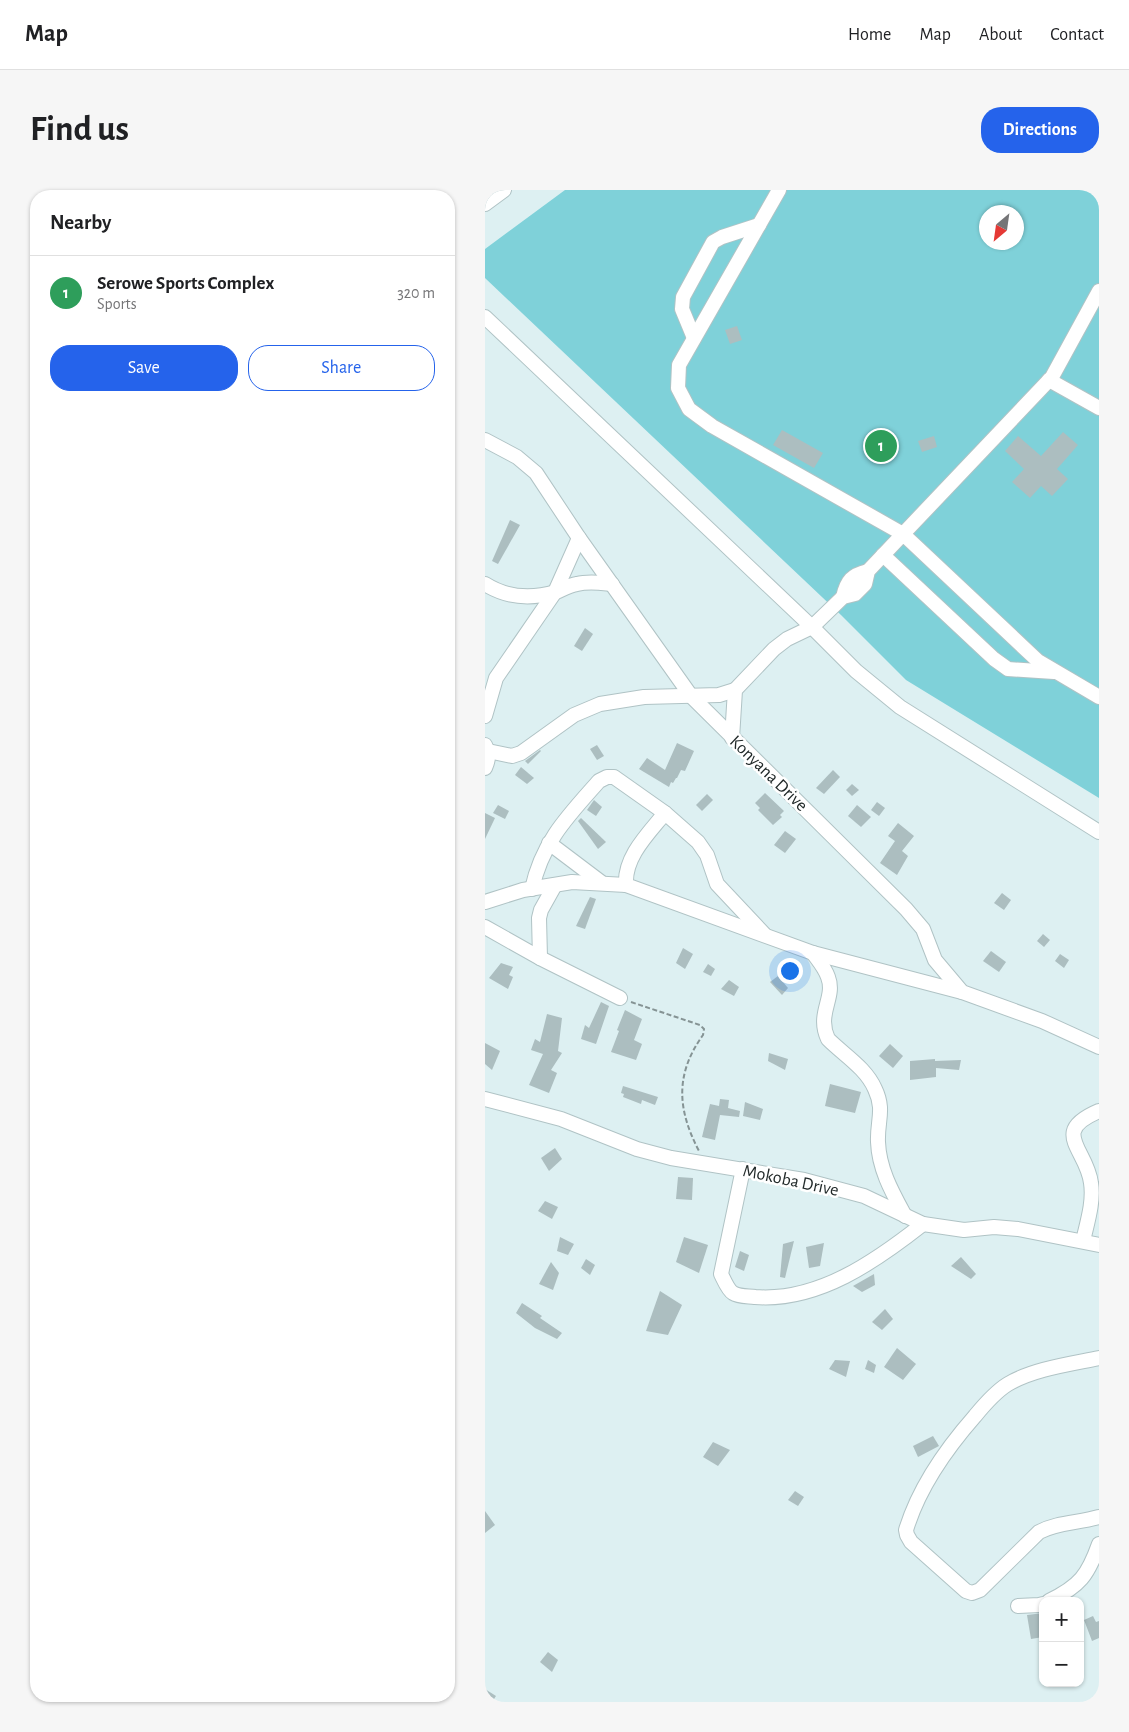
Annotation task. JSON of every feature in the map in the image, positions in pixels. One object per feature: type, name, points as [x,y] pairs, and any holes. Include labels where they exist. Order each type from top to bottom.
[{"type":"street","points":[[485,204],[505,190]]},
{"type":"street","points":[[779,190],[679,365],[678,388],[689,409],[712,426],[903,534],[1038,660],[1099,697]]},
{"type":"street","points":[[694,338],[681,309],[683,296],[713,242],[722,237],[759,225]]},
{"type":"street","points":[[485,768],[488,760],[487,748],[512,756],[521,753],[574,715],[600,704],[644,697],[719,695],[735,690],[774,649],[787,639],[811,627],[843,597],[855,594],[865,584],[869,571],[883,555],[1049,380],[1099,291]]},
{"type":"street","points":[[485,317],[856,671],[900,707],[1099,832]]},
{"type":"street","points":[[1049,380],[1099,408]]},
{"type":"street","name":"Konyana Drive","points":[[485,440],[517,457],[536,473],[579,538],[691,696],[906,909],[923,929],[935,960],[962,992],[1042,1021],[1099,1047]]},
{"type":"street","points":[[485,716],[496,678],[555,592],[579,538]]},
{"type":"street","points":[[883,555],[994,660],[1008,669],[1057,672]]},
{"type":"street","points":[[485,584],[519,597],[555,592],[577,584],[590,582],[612,584]]},
{"type":"street","points":[[732,738],[735,690]]},
{"type":"street","points":[[532,888],[536,869],[549,842],[561,824],[599,781],[607,777],[613,777],[665,813],[698,842],[707,855],[717,884],[767,936]]},
{"type":"street","points":[[626,885],[625,876],[629,863],[649,832],[665,813]]},
{"type":"street","points":[[549,842],[602,883]]},
{"type":"street","points":[[485,890],[491,901],[532,888],[572,882],[626,885],[813,953],[962,992]]},
{"type":"street","points":[[540,958],[539,918],[541,910],[555,885]]},
{"type":"street","points":[[485,927],[540,958],[620,998]]},
{"type":"street","points":[[813,953],[829,977],[829,992],[823,1018],[825,1033],[828,1039],[869,1077],[875,1089],[881,1107],[877,1141],[881,1168],[905,1216]]},
{"type":"street","name":"Mokoba Drive","points":[[485,1099],[561,1119],[637,1149],[705,1164],[804,1180],[864,1196],[923,1224],[964,1230],[994,1227],[1099,1245]]},
{"type":"street","points":[[1083,1241],[1091,1204],[1091,1183],[1087,1168],[1074,1140],[1073,1131],[1078,1122],[1099,1111]]},
{"type":"street","points":[[743,1169],[721,1274],[729,1290],[738,1296],[773,1298],[812,1289],[859,1268],[889,1251],[923,1224]]},
{"type":"street","points":[[1099,1358],[1028,1375],[1007,1385],[989,1400],[966,1426],[937,1465],[919,1497],[906,1530],[911,1542],[965,1591],[972,1593],[981,1590],[1039,1532],[1049,1526],[1099,1517]]},
{"type":"street","points":[[1058,1597],[1066,1593],[1081,1580],[1093,1561],[1099,1544]]},
{"type":"street","points":[[1018,1606],[1039,1606]]},
{"type":"path","points":[[620,998],[700,1025],[704,1029],[686,1066],[681,1088],[688,1127],[705,1164]]},
{"type":"shaded area","points":[[565,190],[1099,190],[1099,798],[906,680],[841,615],[485,278],[485,249]]},
{"type":"building","points":[[737,326],[742,340],[730,344],[725,330]]},
{"type":"building","points":[[782,430],[823,453],[814,468],[773,445]]},
{"type":"building","points":[[1063,432],[1078,445],[1057,469],[1068,479],[1052,496],[1041,486],[1030,498],[1012,482],[1024,469],[1005,451],[1018,436],[1041,456]]},
{"type":"building","points":[[934,436],[937,447],[922,452],[918,441]]},
{"type":"building","points":[[510,520],[520,525],[498,564],[492,561]]},
{"type":"building","points":[[585,628],[593,634],[582,651],[574,646]]},
{"type":"building","points":[[677,743],[694,751],[685,771],[681,770],[669,787],[639,769],[647,758],[665,770]]},
{"type":"building","points":[[597,745],[604,756],[597,760],[590,749]]},
{"type":"building","points":[[540,750],[528,764],[525,761]]},
{"type":"building","points":[[521,767],[534,778],[527,784],[515,775]]},
{"type":"building","points":[[833,770],[840,777],[824,794],[816,788]]},
{"type":"building","points":[[852,784],[859,790],[852,796],[846,790]]},
{"type":"building","points":[[765,793],[784,811],[780,815],[782,817],[773,825],[758,810],[760,808],[755,803]]},
{"type":"building","points":[[707,794],[713,800],[702,811],[696,805]]},
{"type":"building","points":[[594,800],[602,807],[596,816],[587,810]]},
{"type":"building","points":[[877,802],[885,808],[879,816],[871,810]]},
{"type":"building","points":[[498,805],[509,811],[505,819],[493,813]]},
{"type":"building","points":[[857,805],[871,817],[861,827],[848,816]]},
{"type":"building","points":[[485,813],[495,818],[485,839]]},
{"type":"building","points":[[581,818],[606,842],[598,849],[578,821]]},
{"type":"building","points":[[898,823],[914,836],[902,851],[908,856],[897,875],[880,863],[895,841],[888,836]]},
{"type":"building","points":[[785,831],[796,839],[785,853],[774,845]]},
{"type":"building","points":[[1002,893],[1011,900],[1004,910],[994,903]]},
{"type":"building","points":[[590,897],[596,899],[585,929],[576,926]]},
{"type":"building","points":[[1043,934],[1050,940],[1044,947],[1037,941]]},
{"type":"building","points":[[683,948],[693,954],[685,969],[676,963]]},
{"type":"building","points":[[991,951],[1006,962],[999,972],[983,961]]},
{"type":"building","points":[[1060,954],[1069,960],[1064,968],[1055,961]]},
{"type":"building","points":[[501,963],[513,967],[509,975],[513,977],[508,989],[489,978]]},
{"type":"building","points":[[708,964],[715,969],[711,976],[703,972]]},
{"type":"building","points":[[778,976],[788,988],[782,995],[770,982]]},
{"type":"building","points":[[729,980],[739,987],[734,996],[721,989]]},
{"type":"building","points":[[601,1002],[609,1006],[596,1044],[581,1039],[585,1025],[589,1028]]},
{"type":"building","points":[[625,1010],[642,1019],[634,1040],[642,1044],[636,1060],[611,1052]]},
{"type":"building","points":[[547,1014],[562,1018],[558,1051],[562,1053],[551,1070],[557,1073],[549,1093],[529,1085],[543,1054],[531,1050],[535,1039],[540,1042]]},
{"type":"building","points":[[485,1043],[500,1051],[492,1070],[485,1064]]},
{"type":"building","points":[[890,1044],[903,1056],[893,1068],[879,1056]]},
{"type":"building","points":[[769,1053],[788,1059],[785,1070],[768,1061]]},
{"type":"building","points":[[935,1059],[935,1061],[961,1060],[959,1070],[936,1068],[936,1077],[910,1080],[910,1061]]},
{"type":"building","points":[[830,1084],[861,1092],[855,1113],[825,1106]]},
{"type":"building","points":[[623,1086],[658,1097],[655,1105],[642,1100],[641,1104],[623,1097],[624,1094],[621,1093]]},
{"type":"building","points":[[720,1099],[729,1100],[728,1108],[740,1111],[739,1117],[720,1115],[715,1140],[702,1137],[710,1104],[719,1106]]},
{"type":"building","points":[[745,1102],[763,1109],[760,1120],[743,1116]]},
{"type":"building","points":[[555,1148],[562,1159],[549,1171],[541,1158]]},
{"type":"building","points":[[678,1177],[693,1178],[692,1200],[676,1199]]},
{"type":"building","points":[[545,1201],[558,1207],[552,1219],[538,1211]]},
{"type":"building","points":[[560,1237],[574,1244],[568,1255],[557,1251]]},
{"type":"building","points":[[684,1237],[708,1245],[699,1273],[676,1262]]},
{"type":"building","points":[[794,1241],[785,1278],[780,1277],[783,1244]]},
{"type":"building","points":[[824,1243],[820,1266],[809,1268],[806,1247]]},
{"type":"building","points":[[740,1251],[749,1255],[744,1271],[735,1267]]},
{"type":"building","points":[[961,1257],[976,1274],[971,1279],[951,1266]]},
{"type":"building","points":[[586,1259],[595,1265],[590,1275],[581,1268]]},
{"type":"building","points":[[551,1262],[559,1273],[553,1290],[539,1284]]},
{"type":"building","points":[[874,1274],[875,1285],[862,1292],[853,1286]]},
{"type":"building","points":[[660,1291],[682,1305],[668,1335],[646,1331]]},
{"type":"building","points":[[522,1303],[542,1316],[540,1318],[562,1333],[557,1339],[535,1328],[516,1313]]},
{"type":"building","points":[[885,1309],[893,1319],[882,1330],[872,1322]]},
{"type":"building","points":[[897,1348],[916,1364],[903,1380],[884,1367]]},
{"type":"building","points":[[835,1360],[850,1361],[846,1377],[829,1369]]},
{"type":"building","points":[[868,1360],[876,1365],[874,1373],[865,1369]]},
{"type":"building","points":[[933,1436],[939,1446],[918,1457],[913,1446]]},
{"type":"building","points":[[713,1442],[730,1450],[718,1466],[703,1457]]},
{"type":"building","points":[[795,1491],[804,1497],[798,1506],[788,1500]]},
{"type":"building","points":[[485,1511],[495,1525],[485,1533]]},
{"type":"building","points":[[1039,1614],[1039,1638],[1031,1639],[1027,1615]]},
{"type":"building","points":[[1093,1616],[1096,1622],[1099,1621],[1099,1638],[1092,1641],[1084,1620]]},
{"type":"building","points":[[548,1652],[558,1660],[552,1672],[540,1662]]},
{"type":"building","points":[[485,1689],[496,1696],[492,1702],[485,1702]]},
{"type":"place","name":"Serowe Sports Complex","points":[[881,446]]}]
